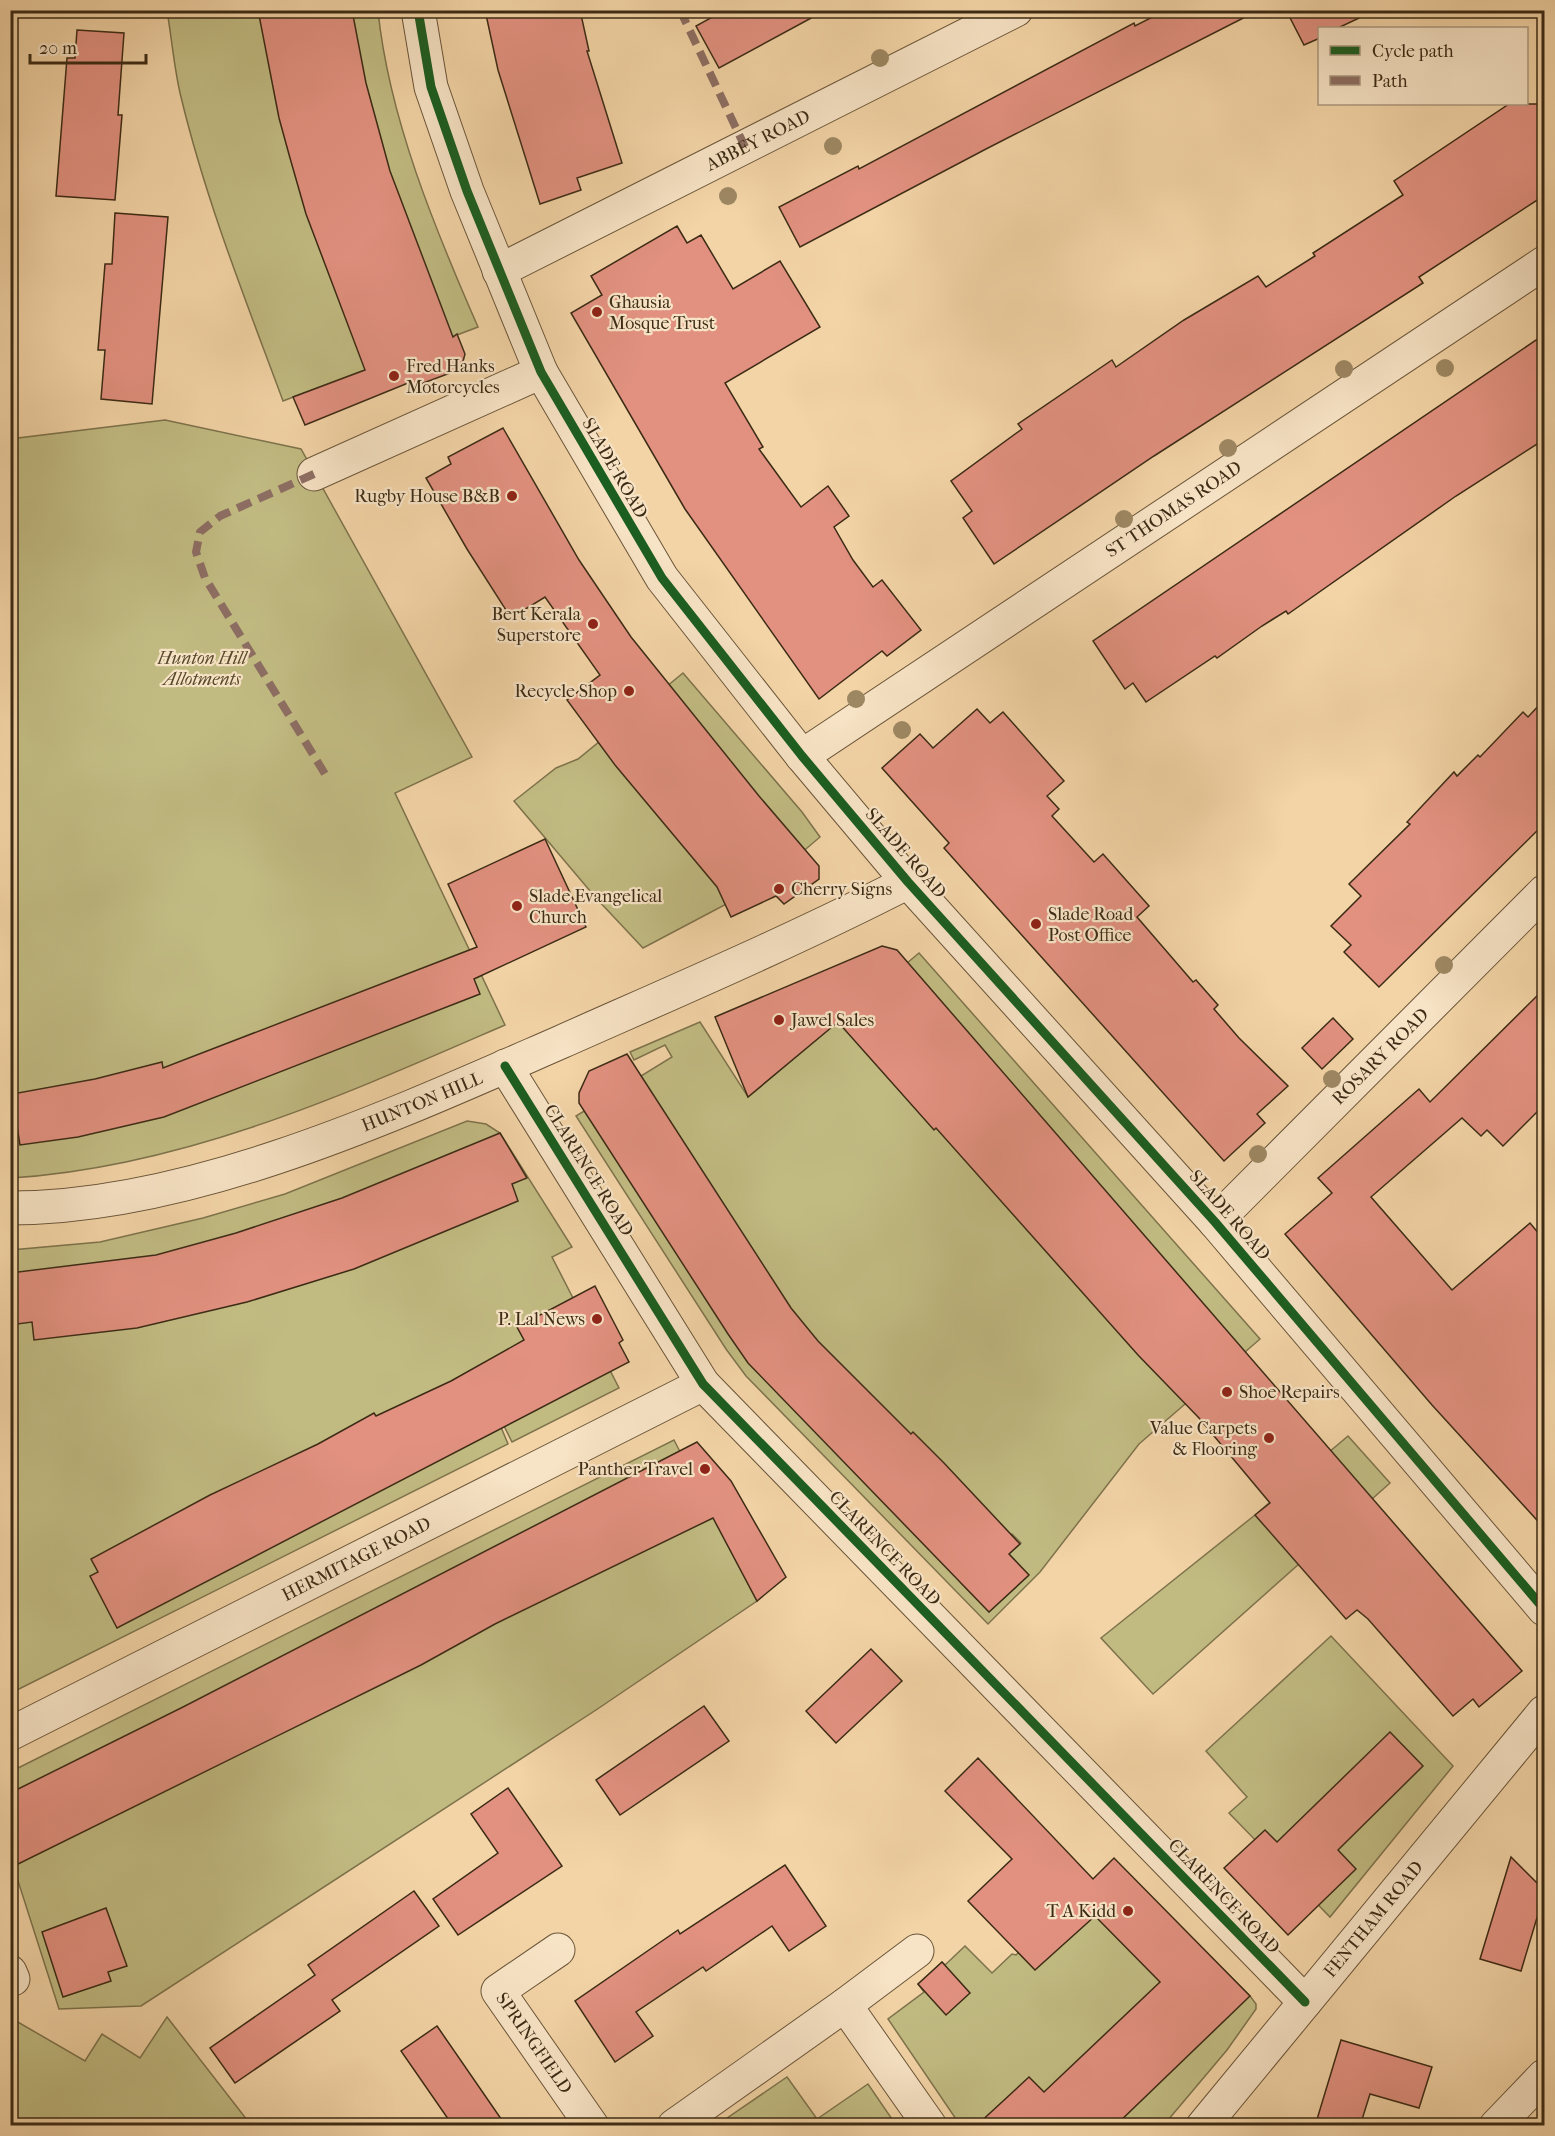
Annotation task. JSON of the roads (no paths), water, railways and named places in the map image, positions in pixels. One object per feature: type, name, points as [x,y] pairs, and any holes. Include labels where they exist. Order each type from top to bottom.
[{"type":"street","name":"SLADE ROAD","points":[[418,10],[431,87],[467,191],[541,372],[662,578],[802,756],[908,882],[1215,1222],[1545,1608]]},
{"type":"street","name":"ABBEY ROAD","points":[[500,271],[1016,10]]},
{"type":"street","name":"ST THOMAS ROAD","points":[[802,756],[1545,263]]},
{"type":"street","points":[[314,474],[541,372]]},
{"type":"street","name":"HUNTON HILL","points":[[10,1208],[49,1208],[134,1196],[255,1164],[366,1124],[505,1066],[846,914],[908,882]]},
{"type":"street","name":"ROSARY ROAD","points":[[1215,1222],[1545,891]]},
{"type":"street","name":"CLARENCE ROAD","points":[[505,1066],[703,1384],[1305,2002]]},
{"type":"street","name":"HERMITAGE ROAD","points":[[10,1734],[703,1384]]},
{"type":"street","name":"FENTHAM ROAD","points":[[1203,2126],[1545,1712]]},
{"type":"street","name":"SPRINGFIELD","points":[[558,1950],[498,1991],[592,2126]]},
{"type":"street","points":[[674,2126],[917,1951]]},
{"type":"street","points":[[845,2005],[930,2126]]},
{"type":"street","points":[[1496,2126],[1545,2076]]},
{"type":"place","name":"Ghausia Mosque Trust","points":[[597,312]]},
{"type":"place","name":"Fred Hanks Motorcycles","points":[[394,376]]},
{"type":"place","name":"Rugby House B&B","points":[[512,496]]},
{"type":"place","name":"Bert Kerala Superstore","points":[[593,624]]},
{"type":"place","name":"Recycle Shop","points":[[629,691]]},
{"type":"place","name":"Cherry Signs","points":[[779,889]]},
{"type":"place","name":"Slade Evangelical Church","points":[[517,906]]},
{"type":"place","name":"Slade Road Post Office","points":[[1036,924]]},
{"type":"place","name":"Jawel Sales","points":[[779,1020]]},
{"type":"place","name":"P. Lal News","points":[[597,1319]]},
{"type":"place","name":"Shoe Repairs","points":[[1227,1392]]},
{"type":"place","name":"Value Carpets & Flooring","points":[[1269,1438]]},
{"type":"place","name":"Panther Travel","points":[[705,1469]]},
{"type":"place","name":"T A Kidd","points":[[1128,1911]]},
{"type":"park label","name":"Hunton Hill Allotments","points":[[202,668]]}]
